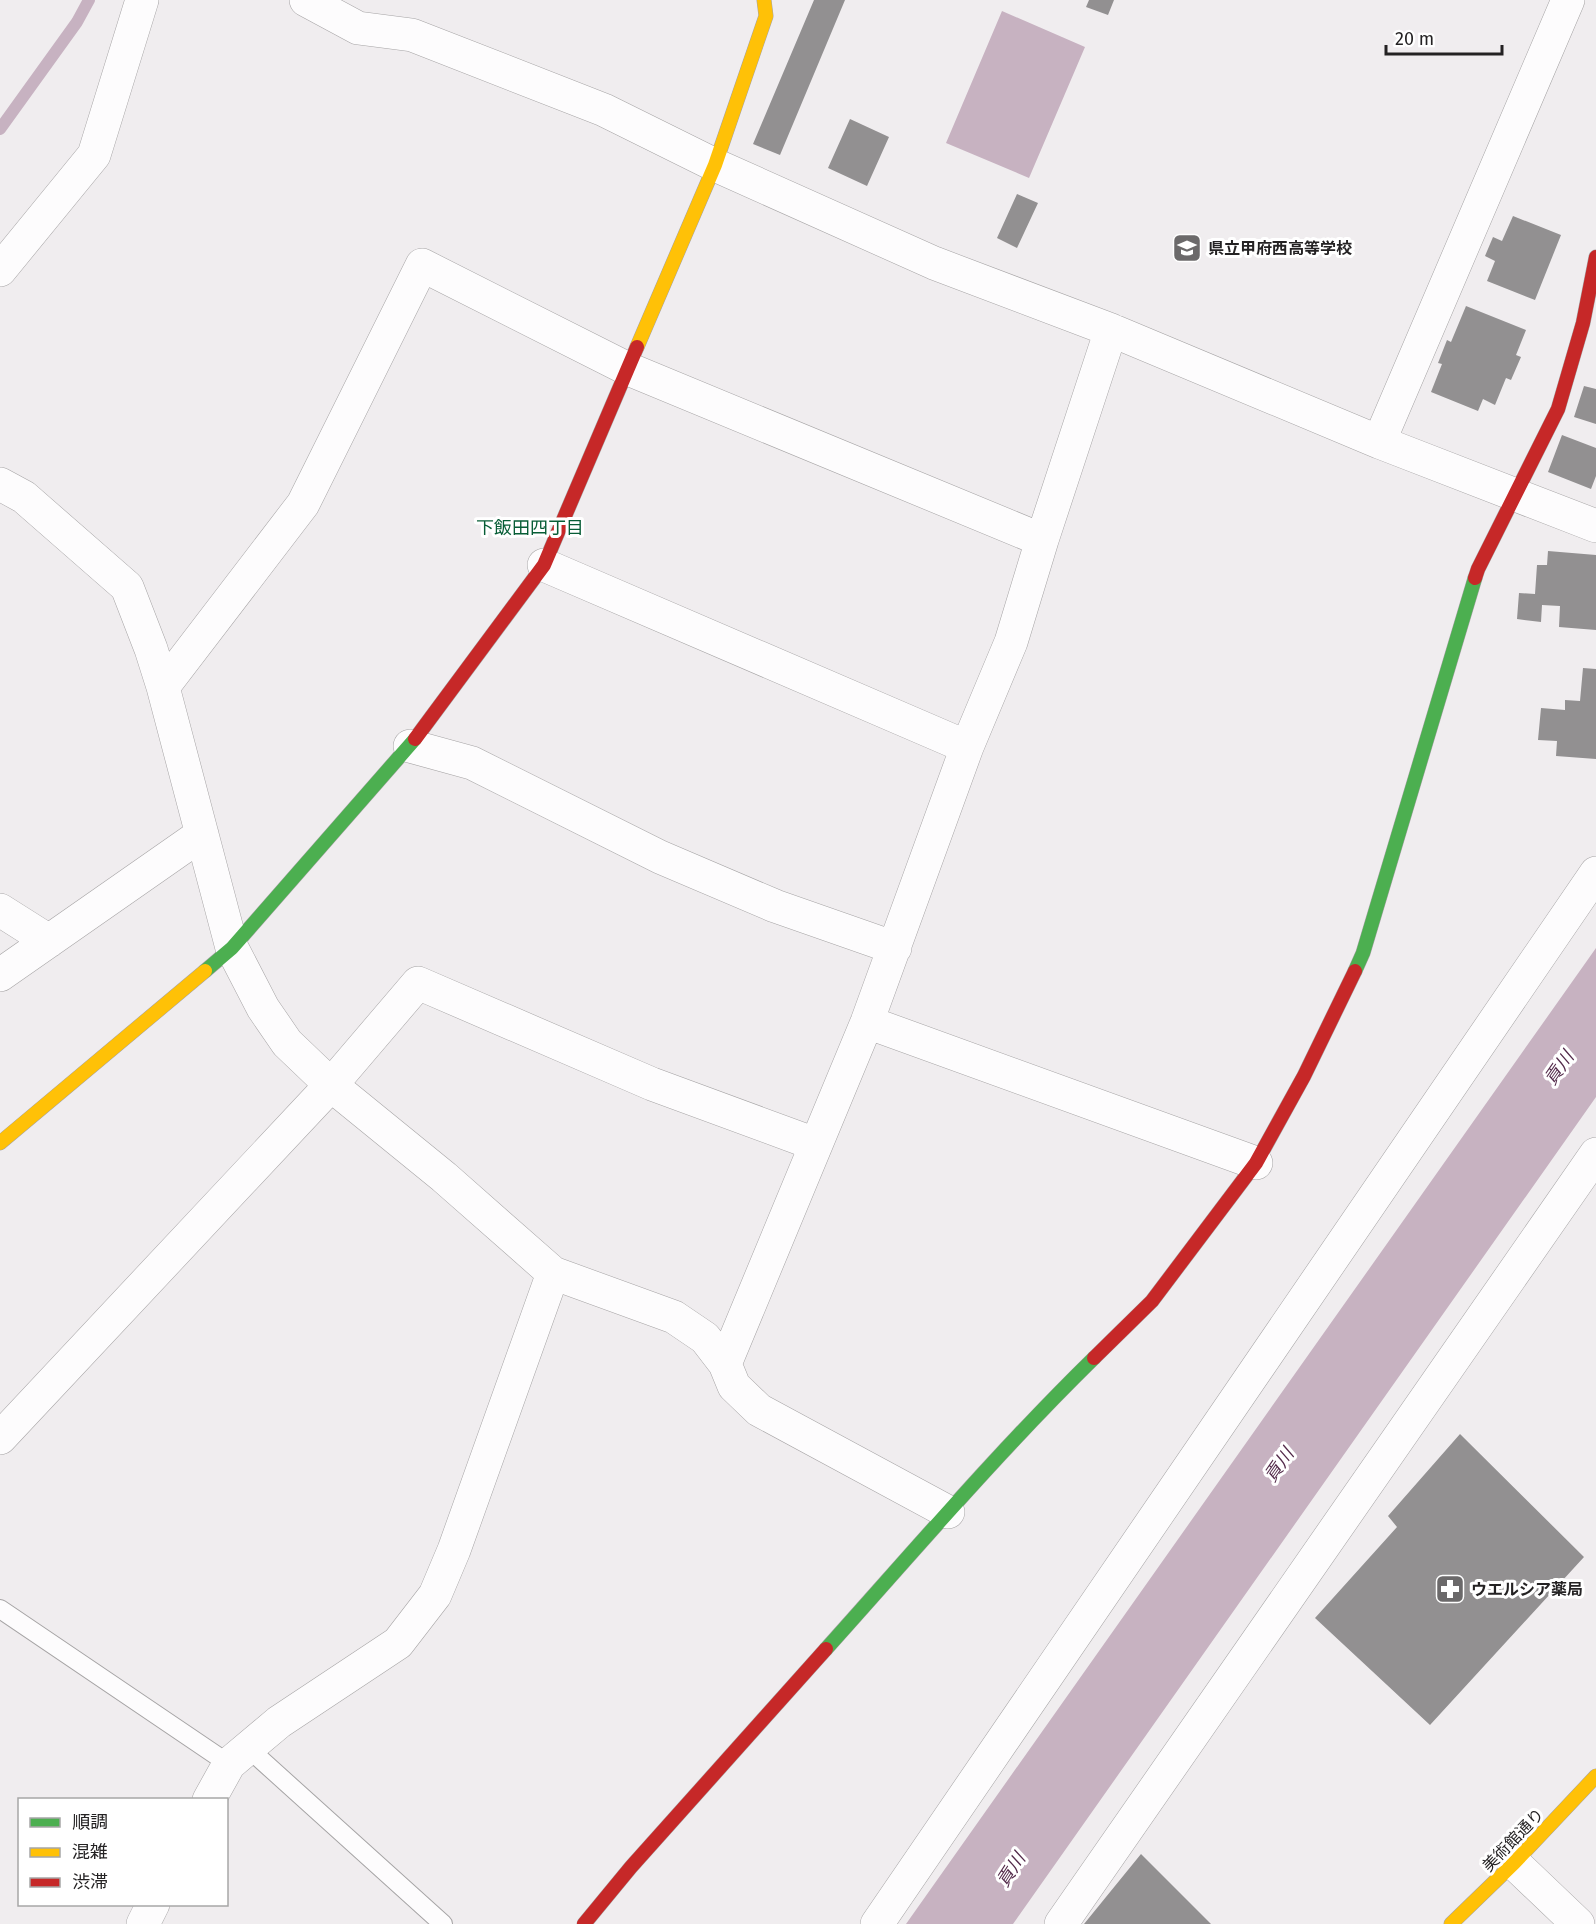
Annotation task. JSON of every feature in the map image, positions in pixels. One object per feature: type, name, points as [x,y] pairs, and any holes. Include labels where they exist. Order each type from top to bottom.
[{"type":"main road","points":[[0,1143],[232,948],[410,746],[544,565],[626,368],[715,165],[766,16],[764,0]]},
{"type":"main road","points":[[584,1924],[631,1867],[948,1512],[1065,1386],[1152,1301],[1256,1163],[1304,1076],[1363,953],[1478,569],[1558,409],[1582,323],[1596,257]]},
{"type":"main road","name":"美術館通り","points":[[1451,1924],[1514,1863],[1596,1776]]},
{"type":"street","points":[[0,270],[94,155],[142,0]]},
{"type":"street","points":[[306,0],[358,28],[412,35],[604,110],[715,165],[934,263],[1111,330],[1379,442],[1596,526]]},
{"type":"street","points":[[1379,442],[1568,0]]},
{"type":"street","points":[[163,687],[303,504],[422,265],[626,368],[1042,540]]},
{"type":"street","points":[[725,1364],[867,1022],[968,747],[1011,642],[1111,330]]},
{"type":"street","points":[[0,484],[24,496],[128,587],[163,687],[232,948],[263,1008],[287,1043],[331,1085],[444,1177],[553,1273],[674,1317],[705,1338],[725,1364],[734,1386],[759,1410],[948,1512]]},
{"type":"street","points":[[544,565],[968,747]]},
{"type":"street","points":[[410,746],[472,763],[660,857],[776,906],[895,948]]},
{"type":"street","points":[[0,975],[202,834]]},
{"type":"street","points":[[878,1924],[1596,873]]},
{"type":"street","points":[[0,910],[49,941]]},
{"type":"street","points":[[0,1438],[331,1085],[418,983],[652,1084],[815,1144]]},
{"type":"street","points":[[867,1022],[1256,1163]]},
{"type":"street","points":[[1061,1924],[1596,1154]]},
{"type":"street","points":[[210,1798],[238,1756],[279,1722],[398,1643],[435,1595],[454,1550],[553,1273]]},
{"type":"street","points":[[1514,1863],[1578,1924]]},
{"type":"street","points":[[143,1924],[152,1906]]},
{"type":"lane","points":[[0,1609],[238,1756],[443,1924]]},
{"type":"water","points":[[1002,11],[1085,47],[1029,178],[946,143]]},
{"type":"water","name":"貢川","points":[[1596,948],[1596,1097],[1013,1924],[906,1924]]},
{"type":"building","points":[[814,0],[845,0],[780,155],[753,144]]},
{"type":"building","points":[[1089,0],[1114,0],[1108,15],[1086,7]]},
{"type":"building","points":[[850,119],[889,137],[867,186],[828,168]]},
{"type":"building","points":[[1017,194],[1038,203],[1017,248],[997,238]]},
{"type":"building","points":[[1513,216],[1561,235],[1535,300],[1487,281],[1495,261],[1485,256],[1493,237],[1502,241]]},
{"type":"building","points":[[1466,306],[1526,330],[1516,355],[1521,357],[1511,380],[1506,378],[1495,405],[1483,399],[1478,411],[1431,392],[1442,364],[1438,363],[1447,340],[1451,342]]},
{"type":"building","points":[[1584,386],[1596,389],[1596,424],[1574,417]]},
{"type":"building","points":[[1562,435],[1596,448],[1596,476],[1591,489],[1548,472]]},
{"type":"building","points":[[1548,551],[1596,555],[1596,630],[1559,627],[1560,606],[1542,605],[1541,622],[1517,619],[1519,593],[1535,594],[1537,565],[1547,565]]},
{"type":"building","points":[[1583,668],[1596,669],[1596,759],[1556,756],[1557,741],[1538,740],[1541,708],[1565,710],[1565,700],[1580,701]]},
{"type":"building","points":[[1460,1434],[1584,1557],[1430,1725],[1315,1618],[1397,1527],[1388,1516]]},
{"type":"building","points":[[1141,1854],[1211,1924],[1084,1924]]},
{"type":"waterway","points":[[0,129],[77,22],[89,0]]},
{"type":"traffic: fast","points":[[1355,971],[1363,953],[1475,578]]},
{"type":"traffic: fast","points":[[205,971],[232,948],[415,739]]},
{"type":"traffic: fast","points":[[826,1649],[991,1465],[1094,1358]]},
{"type":"traffic: slow","points":[[637,347],[715,165],[766,16],[764,0]]},
{"type":"traffic: slow","points":[[0,1143],[205,971]]},
{"type":"traffic: slow","points":[[1451,1924],[1514,1863],[1596,1776]]},
{"type":"traffic: jam","points":[[1475,578],[1558,409],[1583,323],[1596,257]]},
{"type":"traffic: jam","points":[[415,739],[544,565],[637,347]]},
{"type":"traffic: jam","points":[[1094,1358],[1152,1301],[1256,1163],[1304,1076],[1355,971]]},
{"type":"traffic: jam","points":[[584,1924],[631,1867],[826,1649]]},
{"type":"place","name":"県立甲府西高等学校","points":[[1187,248]]},
{"type":"place","name":"ウエルシア薬局","points":[[1450,1589]]},
{"type":"district","name":"下飯田四丁目","points":[[530,528]]}]
